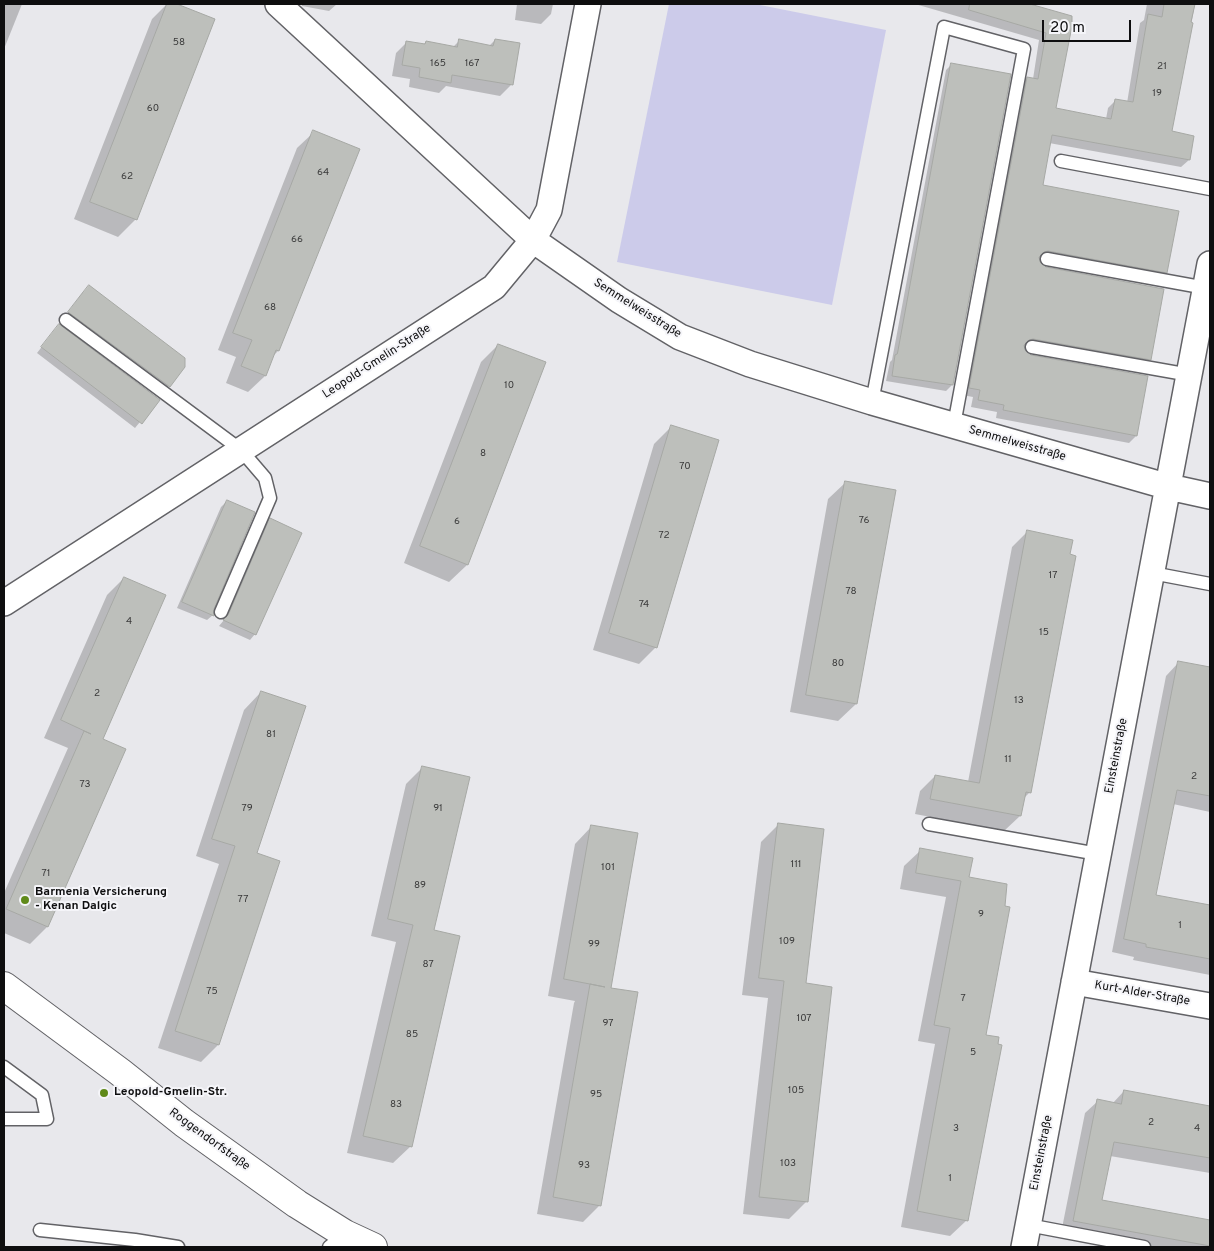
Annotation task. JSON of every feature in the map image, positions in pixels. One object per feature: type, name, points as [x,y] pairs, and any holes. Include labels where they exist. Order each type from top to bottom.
[{"type":"street","name":"Semmelweisstraße","points":[[278,4],[533,240],[619,300],[680,337],[750,364],[872,402],[1169,487],[1210,496]]},
{"type":"street","name":"Leopold-Gmelin-Straße","points":[[4,603],[494,286],[533,240],[549,210],[588,4]]},
{"type":"street","name":"Einsteinstraße","points":[[1026,1236],[1210,264]]},
{"type":"street","name":"Kurt-Alder-Straße","points":[[1074,982],[1210,1006]]},
{"type":"street","name":"Roggendorfstraße","points":[[4,986],[120,1072],[184,1123],[297,1204],[337,1241],[373,1247]]},
{"type":"lane","points":[[872,402],[944,27],[1024,49],[954,425]]},
{"type":"lane","points":[[1060,161],[1210,189]]},
{"type":"lane","points":[[1047,259],[1206,288]]},
{"type":"lane","points":[[66,320],[241,450],[265,478],[270,498],[222,612]]},
{"type":"lane","points":[[1032,347],[1190,375]]},
{"type":"lane","points":[[1152,573],[1210,584]]},
{"type":"lane","points":[[929,824],[1098,854]]},
{"type":"lane","points":[[4,1067],[42,1095],[46,1119],[4,1119]]},
{"type":"lane","points":[[40,1230],[135,1240],[178,1247]]},
{"type":"lane","points":[[1026,1236],[1144,1247]]},
{"type":"shaded area","points":[[669,4],[755,4],[886,30],[832,305],[617,262]]},
{"type":"building","points":[[167,4],[177,4],[215,19],[137,220],[90,202]]},
{"type":"building","points":[[970,4],[1030,4],[1072,16],[1072,26],[1056,108],[1111,119],[1115,99],[1133,102],[1148,14],[1162,17],[1164,4],[1195,4],[1172,131],[1194,136],[1190,160],[1052,135],[1043,185],[1179,211],[1167,273],[1048,251],[1039,257],[1040,262],[1046,267],[1164,289],[1151,360],[1033,339],[1024,345],[1025,350],[1031,355],[1148,376],[1137,436],[1003,410],[1004,405],[978,400],[980,390],[969,388],[1027,77],[1038,79],[1046,33],[969,10]]},
{"type":"building","points":[[459,39],[493,46],[495,39],[520,43],[513,85],[452,75],[451,83],[419,77],[420,68],[402,65],[406,41],[425,44],[426,41],[457,47]]},
{"type":"building","points":[[951,63],[1011,74],[953,385],[892,376]]},
{"type":"building","points":[[313,130],[360,149],[279,351],[276,350],[266,376],[241,366],[252,340],[233,333]]},
{"type":"building","points":[[89,285],[185,358],[185,367],[170,387],[68,312]]},
{"type":"building","points":[[59,324],[160,400],[142,424],[41,347]]},
{"type":"building","points":[[498,344],[546,362],[468,565],[420,546]]},
{"type":"building","points":[[671,425],[719,440],[657,648],[609,633]]},
{"type":"building","points":[[845,481],[896,490],[857,704],[806,695]]},
{"type":"building","points":[[227,500],[255,512],[214,609],[214,616],[182,602]]},
{"type":"building","points":[[270,518],[302,533],[256,635],[223,620],[228,615]]},
{"type":"building","points":[[1027,530],[1073,540],[1070,554],[1076,556],[1031,793],[1026,792],[1021,816],[930,799],[935,775],[979,783]]},
{"type":"building","points":[[124,577],[166,595],[103,739],[126,749],[48,927],[6,909],[84,731],[91,734],[61,720]]},
{"type":"building","points":[[1178,661],[1210,667],[1210,796],[1177,790],[1156,895],[1210,905],[1210,959],[1146,947],[1146,944],[1124,939]]},
{"type":"building","points":[[261,691],[306,706],[257,853],[280,861],[219,1045],[175,1031],[235,846],[212,839]]},
{"type":"building","points":[[422,766],[470,777],[434,930],[460,936],[412,1147],[363,1136],[413,925],[388,919]]},
{"type":"building","points":[[778,823],[824,829],[806,983],[832,987],[808,1202],[759,1197],[784,981],[759,978]]},
{"type":"building","points":[[591,825],[638,833],[611,988],[638,992],[601,1206],[553,1197],[590,984],[564,979]]},
{"type":"building","points":[[920,848],[973,858],[969,877],[1007,884],[1005,906],[1010,907],[986,1035],[999,1037],[998,1044],[1002,1045],[968,1221],[917,1211],[950,1028],[934,1025],[961,881],[916,873]]},
{"type":"building","points":[[1124,1090],[1210,1106],[1210,1158],[1114,1142],[1102,1200],[1210,1220],[1210,1246],[1073,1221],[1097,1099],[1121,1104]]},
{"type":"place","name":"Barmenia Versicherung - Kenan Dalgic","points":[[25,900]]},
{"type":"place","name":"Leopold-Gmelin-Str.","points":[[104,1093]]}]
